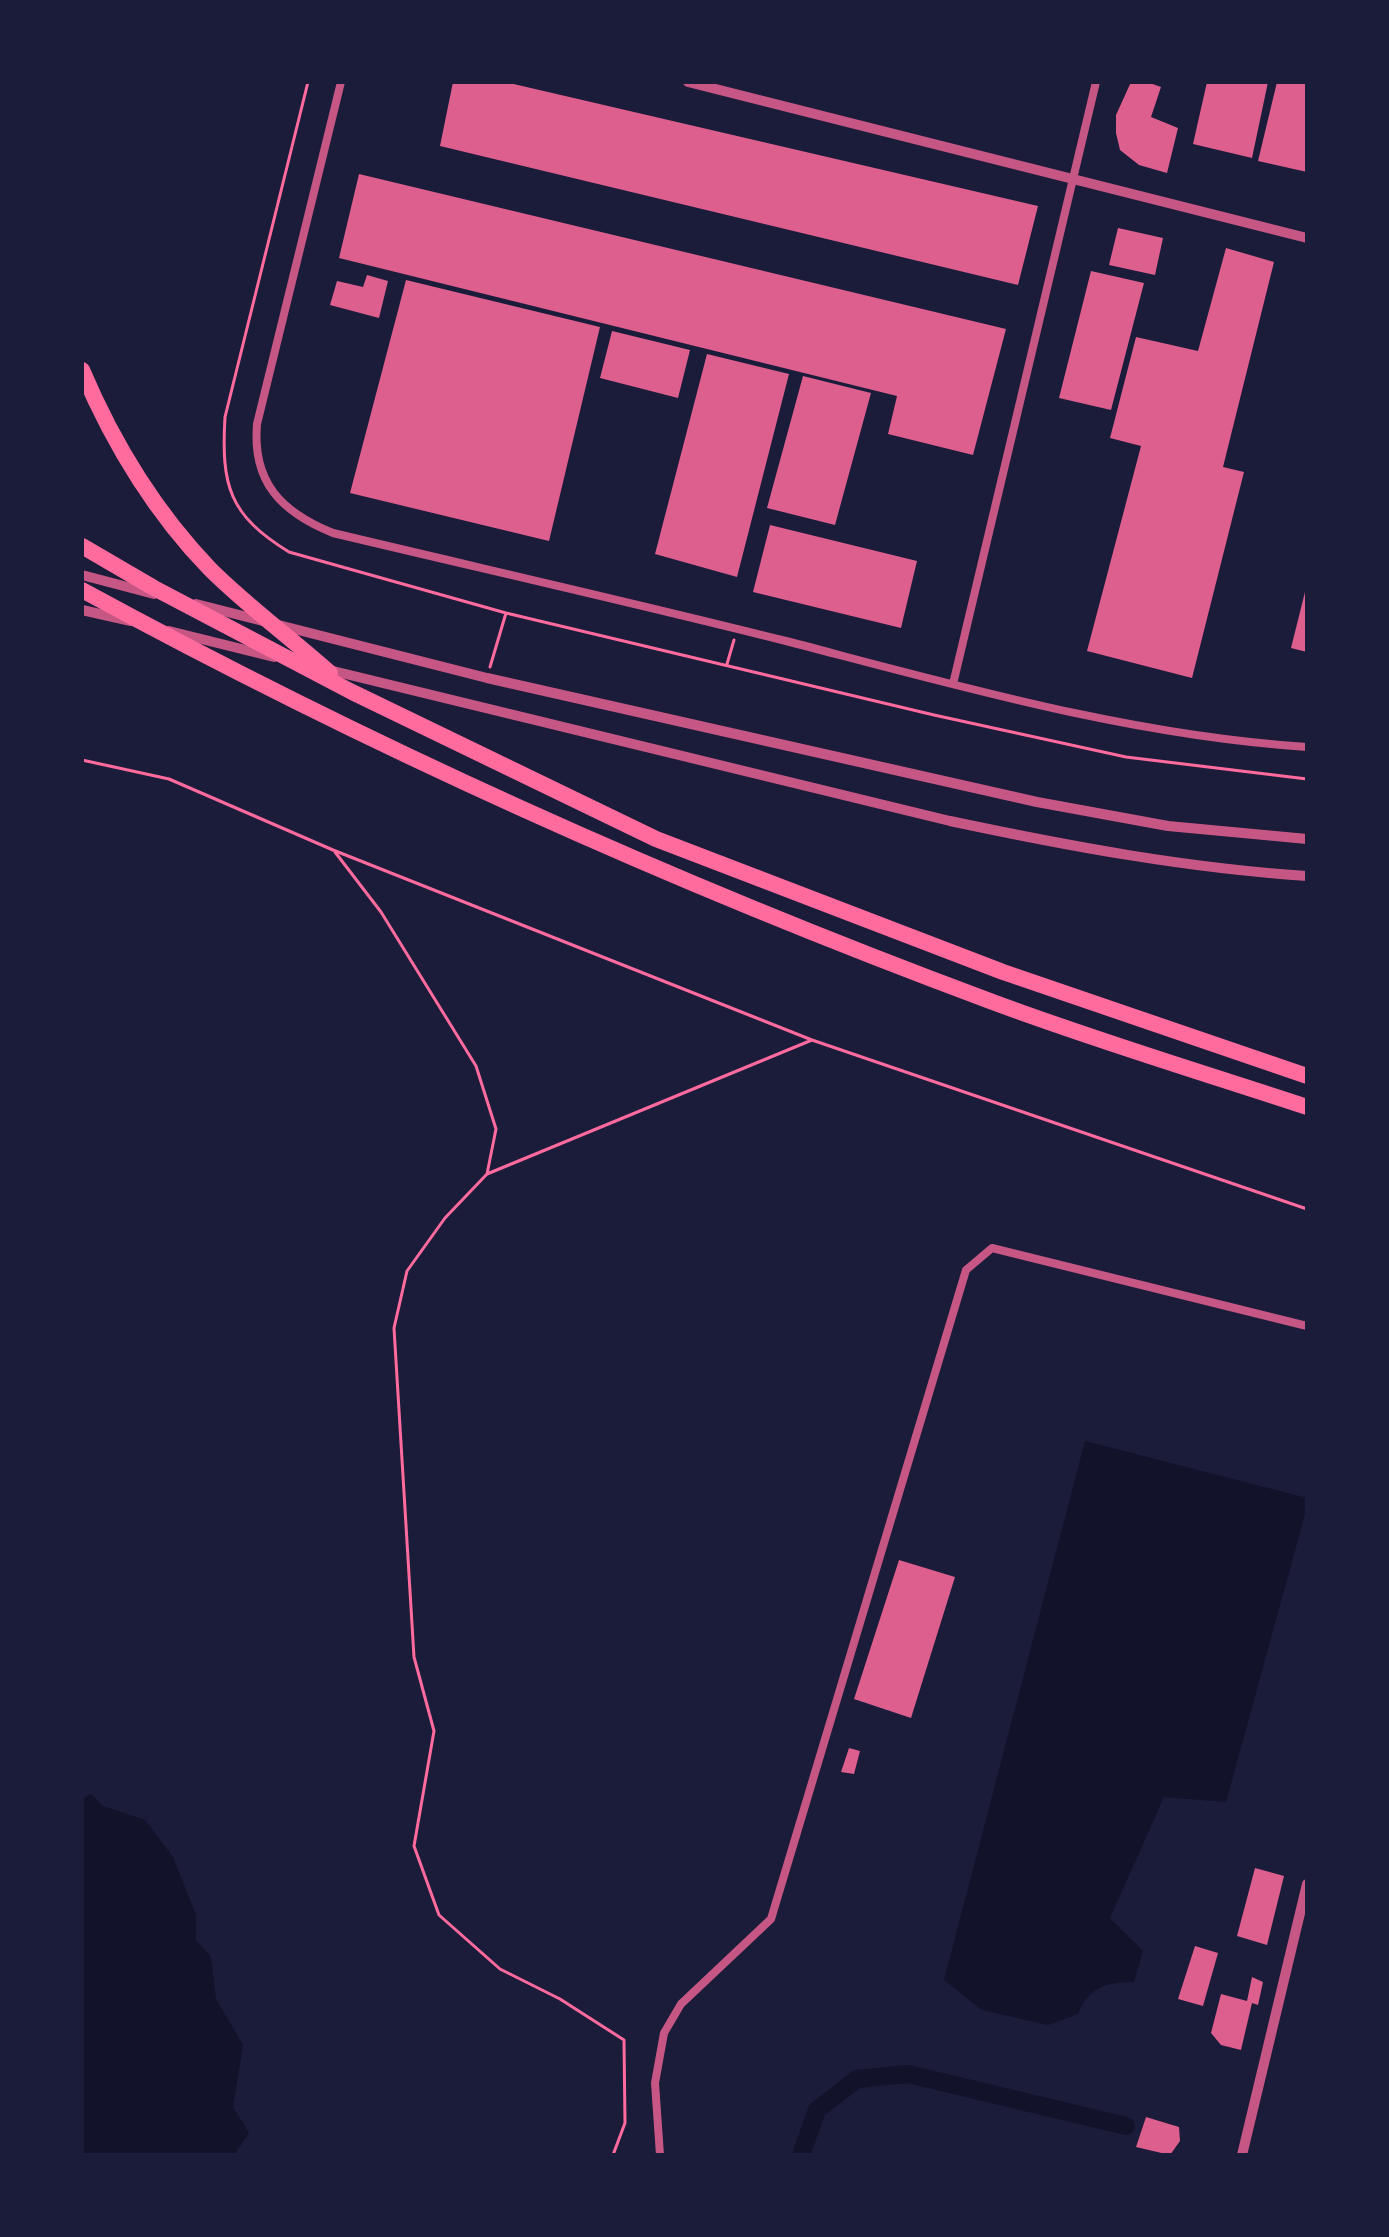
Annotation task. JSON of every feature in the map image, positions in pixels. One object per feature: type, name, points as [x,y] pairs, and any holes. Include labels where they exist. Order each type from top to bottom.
[{"type":"highway","points":[[82,370],[97,406],[164,516],[211,570],[352,692]]},
{"type":"highway","points":[[82,546],[154,588],[352,692],[656,839],[1003,972],[1307,1076]]},
{"type":"highway","points":[[82,590],[336,722],[647,865],[991,1001],[1307,1107]]},
{"type":"street","points":[[341,82],[257,424],[255,447],[259,466],[277,497],[308,523],[333,533],[953,684],[1125,722],[1251,743],[1307,747]]},
{"type":"street","points":[[688,82],[1307,238]]},
{"type":"street","points":[[953,684],[1096,82]]},
{"type":"street","points":[[82,575],[487,678],[1037,802],[1168,826],[1307,839]]},
{"type":"street","points":[[82,610],[695,760],[1031,838],[1156,860],[1307,876]]},
{"type":"street","points":[[660,2155],[655,2083],[664,2033],[681,2004],[771,1919],[966,1270],[992,1248],[1307,1326]]},
{"type":"street","points":[[1242,2155],[1307,1884]]},
{"type":"path","points":[[308,82],[225,417],[225,480],[240,509],[259,533],[289,552],[506,613],[727,665],[1126,757],[1307,779]]},
{"type":"path","points":[[487,678],[506,613]]},
{"type":"path","points":[[727,665],[737,629]]},
{"type":"path","points":[[82,760],[169,779],[333,850],[812,1040],[1307,1209]]},
{"type":"path","points":[[333,850],[381,912],[476,1066],[496,1129],[487,1174]]},
{"type":"path","points":[[613,2155],[625,2123],[624,2040],[560,1999],[500,1969],[439,1915],[414,1846],[434,1731],[414,1657],[394,1328],[407,1271],[445,1218],[487,1174],[812,1040]]},
{"type":"shaded area","points":[[1085,1441],[1307,1498],[1307,1507],[1226,1802],[1164,1797],[1110,1918],[1143,1951],[1134,1982],[1100,1988],[1087,1998],[1078,2014],[1048,2025],[982,2010],[944,1980]]},
{"type":"shaded area","points":[[91,1794],[103,1806],[145,1820],[173,1857],[196,1915],[196,1940],[211,1957],[216,1999],[243,2045],[233,2107],[249,2133],[234,2155],[82,2155],[82,1799]]},
{"type":"building","points":[[453,82],[505,82],[1038,206],[1018,285],[440,146]]},
{"type":"building","points":[[1131,82],[1147,82],[1161,87],[1151,117],[1178,128],[1167,173],[1139,165],[1120,150],[1116,115]]},
{"type":"building","points":[[1207,82],[1268,82],[1252,158],[1193,144]]},
{"type":"building","points":[[1277,82],[1307,82],[1307,172],[1258,161]]},
{"type":"building","points":[[359,174],[1006,329],[973,455],[888,434],[897,396],[339,258]]},
{"type":"building","points":[[1118,228],[1163,238],[1155,275],[1109,265]]},
{"type":"building","points":[[1226,248],[1274,262],[1223,467],[1244,472],[1192,678],[1087,651],[1141,446],[1110,438],[1136,337],[1198,351]]},
{"type":"building","points":[[1091,271],[1144,283],[1111,410],[1059,398]]},
{"type":"building","points":[[367,275],[388,281],[379,318],[330,305],[337,281],[363,287]]},
{"type":"building","points":[[406,280],[600,327],[549,541],[350,493]]},
{"type":"building","points":[[612,331],[690,350],[678,398],[600,378]]},
{"type":"building","points":[[707,354],[789,374],[737,577],[655,554]]},
{"type":"building","points":[[803,376],[871,393],[835,525],[767,508]]},
{"type":"building","points":[[770,525],[917,561],[901,628],[753,592]]},
{"type":"building","points":[[1307,588],[1307,652],[1291,648]]},
{"type":"building","points":[[899,1560],[955,1577],[911,1718],[854,1699]]},
{"type":"building","points":[[849,1748],[860,1751],[854,1774],[841,1772]]},
{"type":"building","points":[[1255,1868],[1284,1876],[1267,1945],[1237,1936]]},
{"type":"building","points":[[1195,1946],[1218,1953],[1203,2006],[1178,1999]]},
{"type":"building","points":[[1252,1977],[1263,1982],[1258,2005],[1252,2003],[1241,2050],[1221,2045],[1211,2033],[1221,1994],[1247,2001]]},
{"type":"building","points":[[1146,2117],[1179,2127],[1180,2141],[1170,2155],[1136,2147]]},
{"type":"waterway","points":[[801,2155],[817,2110],[857,2079],[908,2074],[1126,2126]]}]
